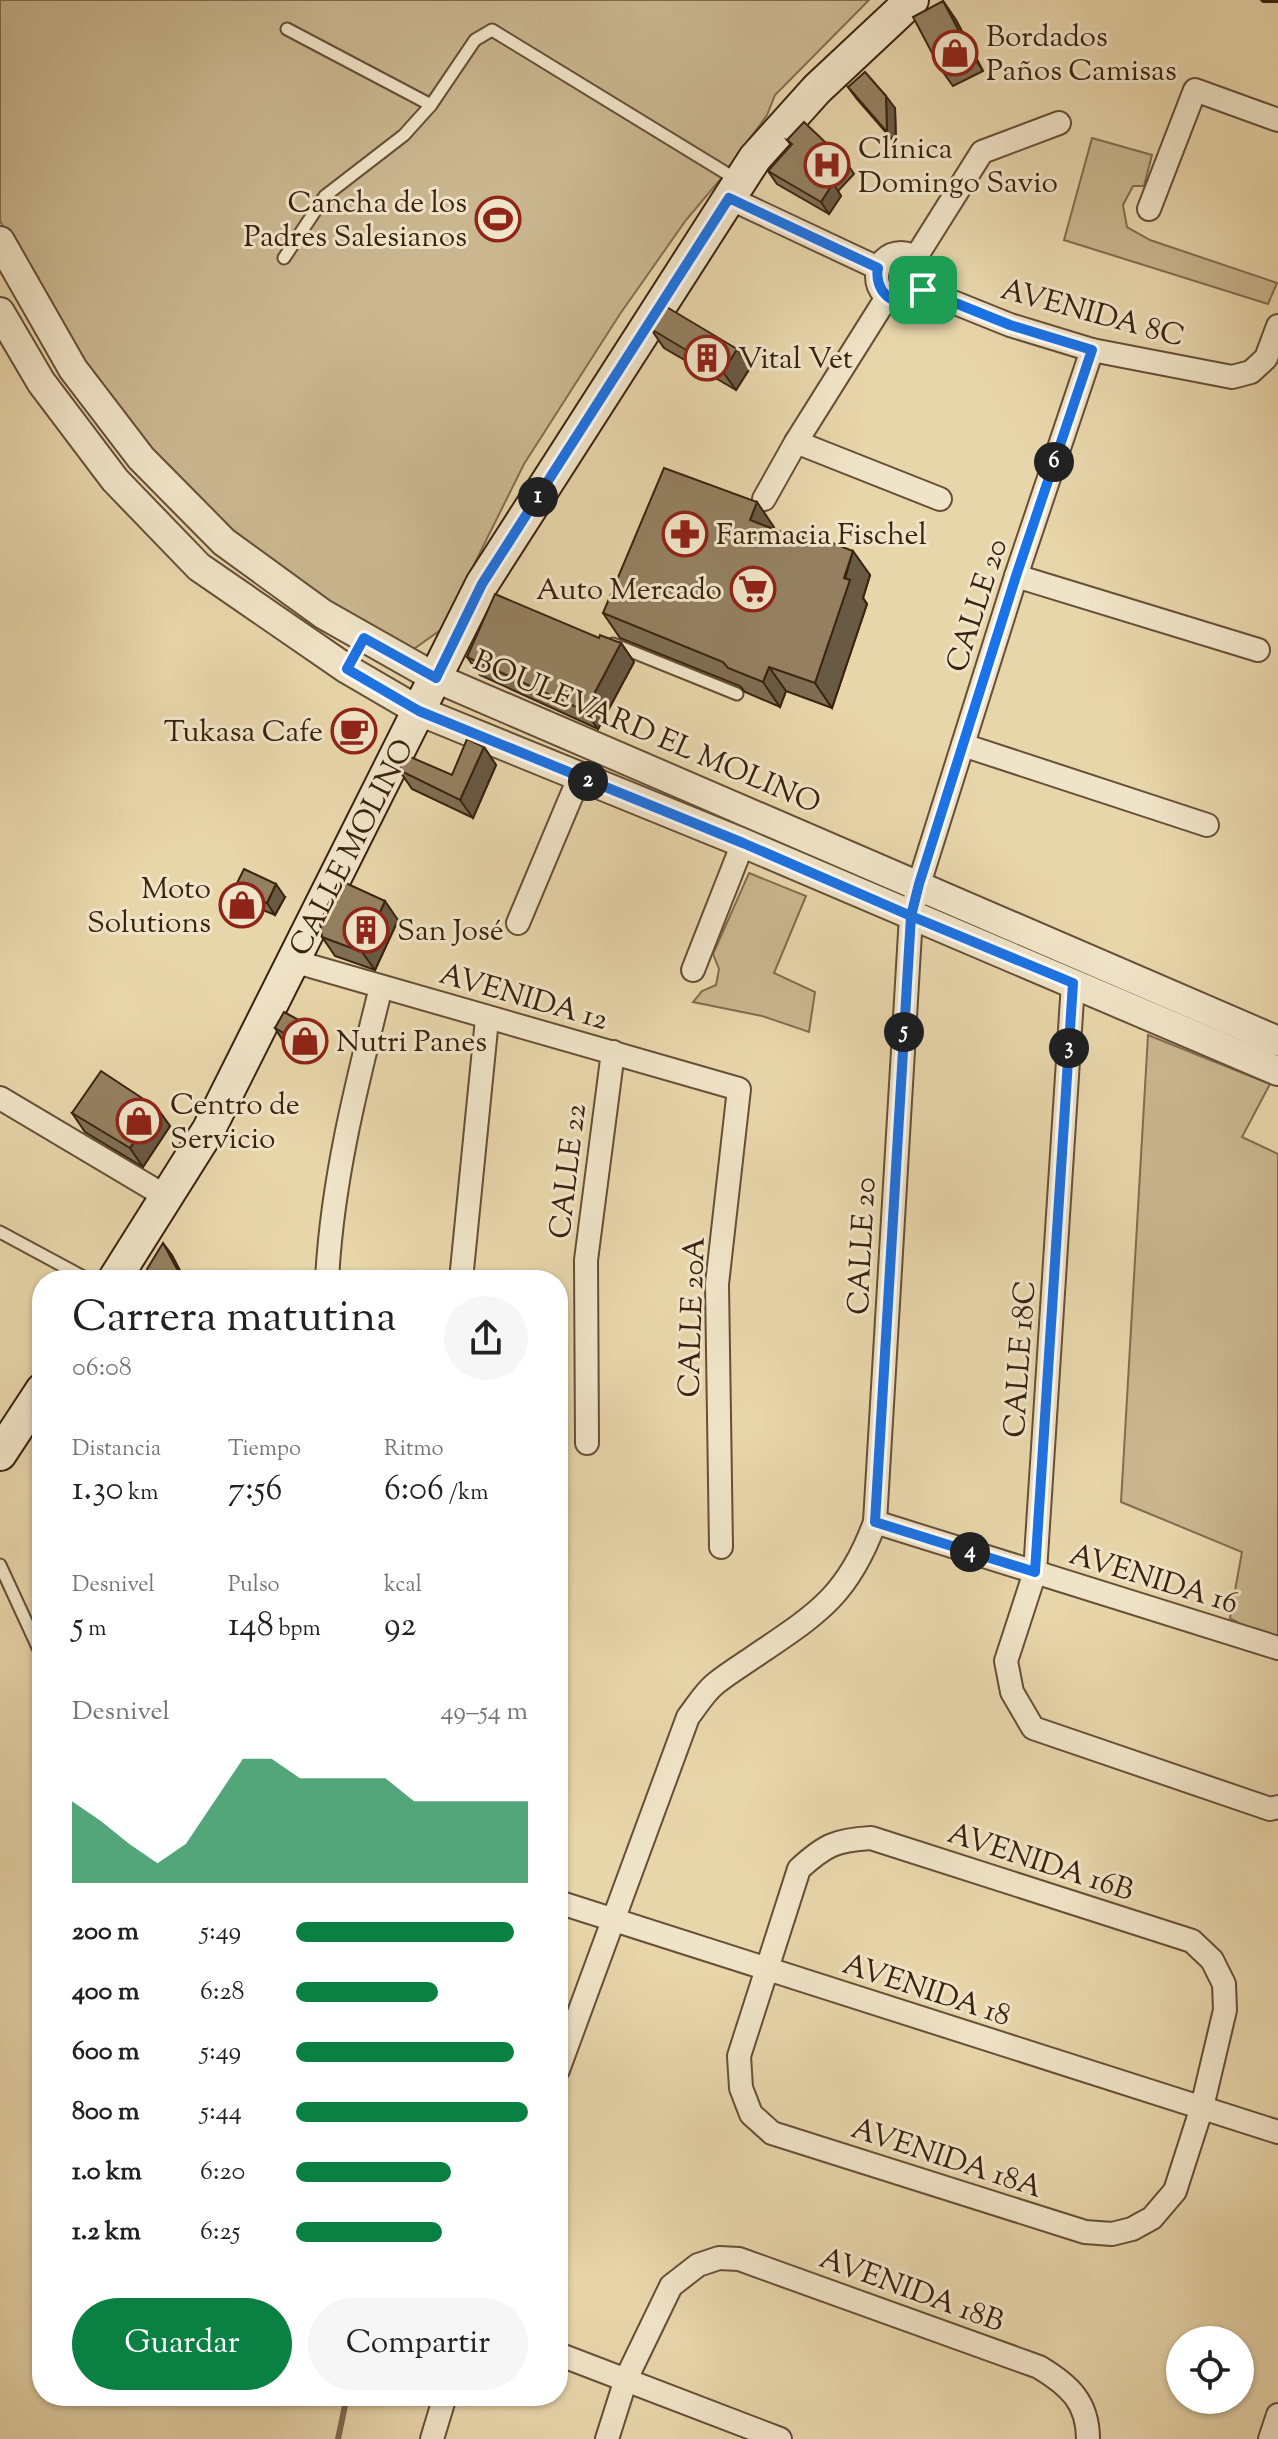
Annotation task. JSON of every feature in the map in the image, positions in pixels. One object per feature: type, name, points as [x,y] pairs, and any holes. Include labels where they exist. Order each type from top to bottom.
[{"type":"main road","name":"CALLE MOLINO","points":[[120,1270],[209,1129],[482,584],[755,158],[817,89],[912,0]]},
{"type":"main road","points":[[0,1454],[32,1405]]},
{"type":"street","points":[[1149,209],[1195,90],[1278,120]]},
{"type":"street","points":[[916,257],[982,152],[1059,123]]},
{"type":"street","points":[[734,190],[878,268]]},
{"type":"street","points":[[895,253],[916,257],[924,267],[926,278],[923,290],[913,298],[900,301],[887,297],[877,284],[878,268],[895,253]]},
{"type":"street","name":"BOULEVARD EL MOLINO","points":[[3,255],[73,369],[141,458],[224,542],[323,614],[436,678],[1278,1041]]},
{"type":"street","name":"AVENIDA 8C","points":[[923,290],[1010,325],[1092,350],[1232,377],[1251,372],[1266,358],[1278,326]]},
{"type":"street","points":[[764,499],[887,297]]},
{"type":"street","points":[[0,312],[41,382],[115,480],[199,567],[347,669],[419,711],[743,843],[1278,1071]]},
{"type":"street","name":"CALLE 20","points":[[568,2042],[688,1717],[714,1685],[798,1628],[826,1605],[847,1581],[863,1554],[875,1522],[911,916],[1016,576],[1092,350]]},
{"type":"street","points":[[796,442],[940,499]]},
{"type":"street","points":[[1016,576],[1258,650]]},
{"type":"street","points":[[347,669],[364,638]]},
{"type":"street","points":[[963,745],[1207,825]]},
{"type":"street","points":[[518,923],[579,778]]},
{"type":"street","points":[[693,970],[743,843]]},
{"type":"street","name":"AVENIDA 12","points":[[293,961],[739,1089]]},
{"type":"street","name":"CALLE 18C","points":[[1073,983],[1035,1572],[1006,1661],[1012,1692],[1033,1728],[1274,1808]]},
{"type":"street","points":[[328,1270],[329,1242],[349,1116],[381,987]]},
{"type":"street","points":[[462,1270],[487,1019]]},
{"type":"street","name":"CALLE 22","points":[[587,1443],[586,1260],[613,1052]]},
{"type":"street","name":"CALLE 20A","points":[[721,1547],[717,1284],[739,1089]]},
{"type":"street","points":[[0,1098],[165,1196]]},
{"type":"street","name":"AVENIDA 16","points":[[875,1522],[1278,1648]]},
{"type":"street","name":"AVENIDA 16B","points":[[766,1969],[799,1869],[819,1850],[843,1840],[871,1838],[1192,1941],[1212,1960],[1224,1984],[1225,2010],[1202,2107]]},
{"type":"street","name":"AVENIDA 18","points":[[568,1905],[1278,2132]]},
{"type":"street","name":"AVENIDA 18A","points":[[766,1969],[739,2056],[741,2088],[751,2114],[772,2133],[1085,2232],[1112,2234],[1132,2229],[1152,2218],[1175,2191],[1202,2107]]},
{"type":"street","name":"AVENIDA 18B","points":[[626,2379],[671,2286],[698,2265],[719,2258],[739,2259],[1039,2367],[1061,2380],[1076,2397],[1085,2414],[1088,2439]]},
{"type":"street","points":[[568,2358],[780,2439]]},
{"type":"street","points":[[607,2439],[626,2379]]},
{"type":"street","points":[[432,2439],[442,2406]]},
{"type":"street","points":[[1270,2439],[1278,2415]]},
{"type":"lane","points":[[287,29],[431,105]]},
{"type":"lane","points":[[284,258],[325,196],[404,135],[431,105],[475,40],[492,30],[717,165],[734,190]]},
{"type":"lane","points":[[605,641],[737,694]]},
{"type":"lane","points":[[0,1232],[70,1270]]},
{"type":"lane","points":[[0,1565],[32,1634]]},
{"type":"shaded area","points":[[0,0],[869,0],[775,95],[767,115],[686,220],[620,314],[524,464],[442,629],[408,653],[352,622],[246,544],[146,447],[61,328],[0,221]]},
{"type":"shaded area","points":[[1092,138],[1152,155],[1144,186],[1133,186],[1123,205],[1127,227],[1150,240],[1277,283],[1268,304],[1064,240]]},
{"type":"shaded area","points":[[749,873],[806,896],[774,973],[815,992],[809,1032],[762,1016],[693,1002],[702,991],[716,985],[719,969],[713,954]]},
{"type":"shaded area","points":[[1148,1035],[1270,1084],[1242,1137],[1278,1154],[1278,1645],[1230,1618],[1242,1552],[1121,1502]]},
{"type":"building","points":[[943,1],[970,52],[940,68],[913,17]]},
{"type":"building","points":[[865,72],[886,96],[887,132],[848,87]]},
{"type":"building","points":[[804,122],[846,162],[829,179],[833,183],[821,202],[768,171],[792,144],[787,140]]},
{"type":"building","points":[[665,306],[737,349],[723,372],[651,329]]},
{"type":"building","name":"Auto Mercado","points":[[664,468],[757,502],[750,520],[802,540],[805,532],[853,551],[844,578],[850,580],[815,683],[769,667],[763,682],[728,668],[723,662],[603,613]]},
{"type":"building","points":[[495,594],[599,638],[600,635],[621,643],[585,711],[467,657]]},
{"type":"building","points":[[467,739],[484,747],[460,800],[399,770],[406,755],[452,775]]},
{"type":"building","points":[[244,869],[276,884],[267,903],[254,898],[249,907],[230,897]]},
{"type":"building","points":[[339,880],[385,901],[362,952],[322,937],[320,923]]},
{"type":"building","points":[[284,1012],[317,1030],[308,1047],[275,1028]]},
{"type":"building","points":[[101,1071],[157,1108],[130,1148],[72,1113]]},
{"type":"building","points":[[163,1243],[178,1270],[147,1270]]},
{"type":"waterway","points":[[338,2439],[345,2406]]},
{"type":"place","name":"Bordados Paños Camisas","points":[[955,53]]},
{"type":"place","name":"Clínica Domingo Savio","points":[[827,165]]},
{"type":"place","name":"Cancha de los Padres Salesianos","points":[[498,219]]},
{"type":"place","name":"Vital Vet","points":[[707,358]]},
{"type":"place","name":"Farmacia Fischel","points":[[685,534]]},
{"type":"place","name":"Auto Mercado","points":[[753,589]]},
{"type":"place","name":"Tukasa Cafe","points":[[354,731]]},
{"type":"place","name":"Moto Solutions","points":[[242,905]]},
{"type":"place","name":"San José","points":[[366,930]]},
{"type":"place","name":"Nutri Panes","points":[[305,1041]]},
{"type":"place","name":"Centro de Servicio","points":[[139,1121]]},
{"type":"route","points":[[923,290],[913,298],[900,301],[887,297],[877,284],[878,268],[729,198],[482,584],[436,678],[364,638],[347,669],[419,711],[743,843],[911,916],[1073,983],[1035,1572],[875,1522],[911,916],[1016,576],[1092,350],[1010,325],[923,290]]}]
